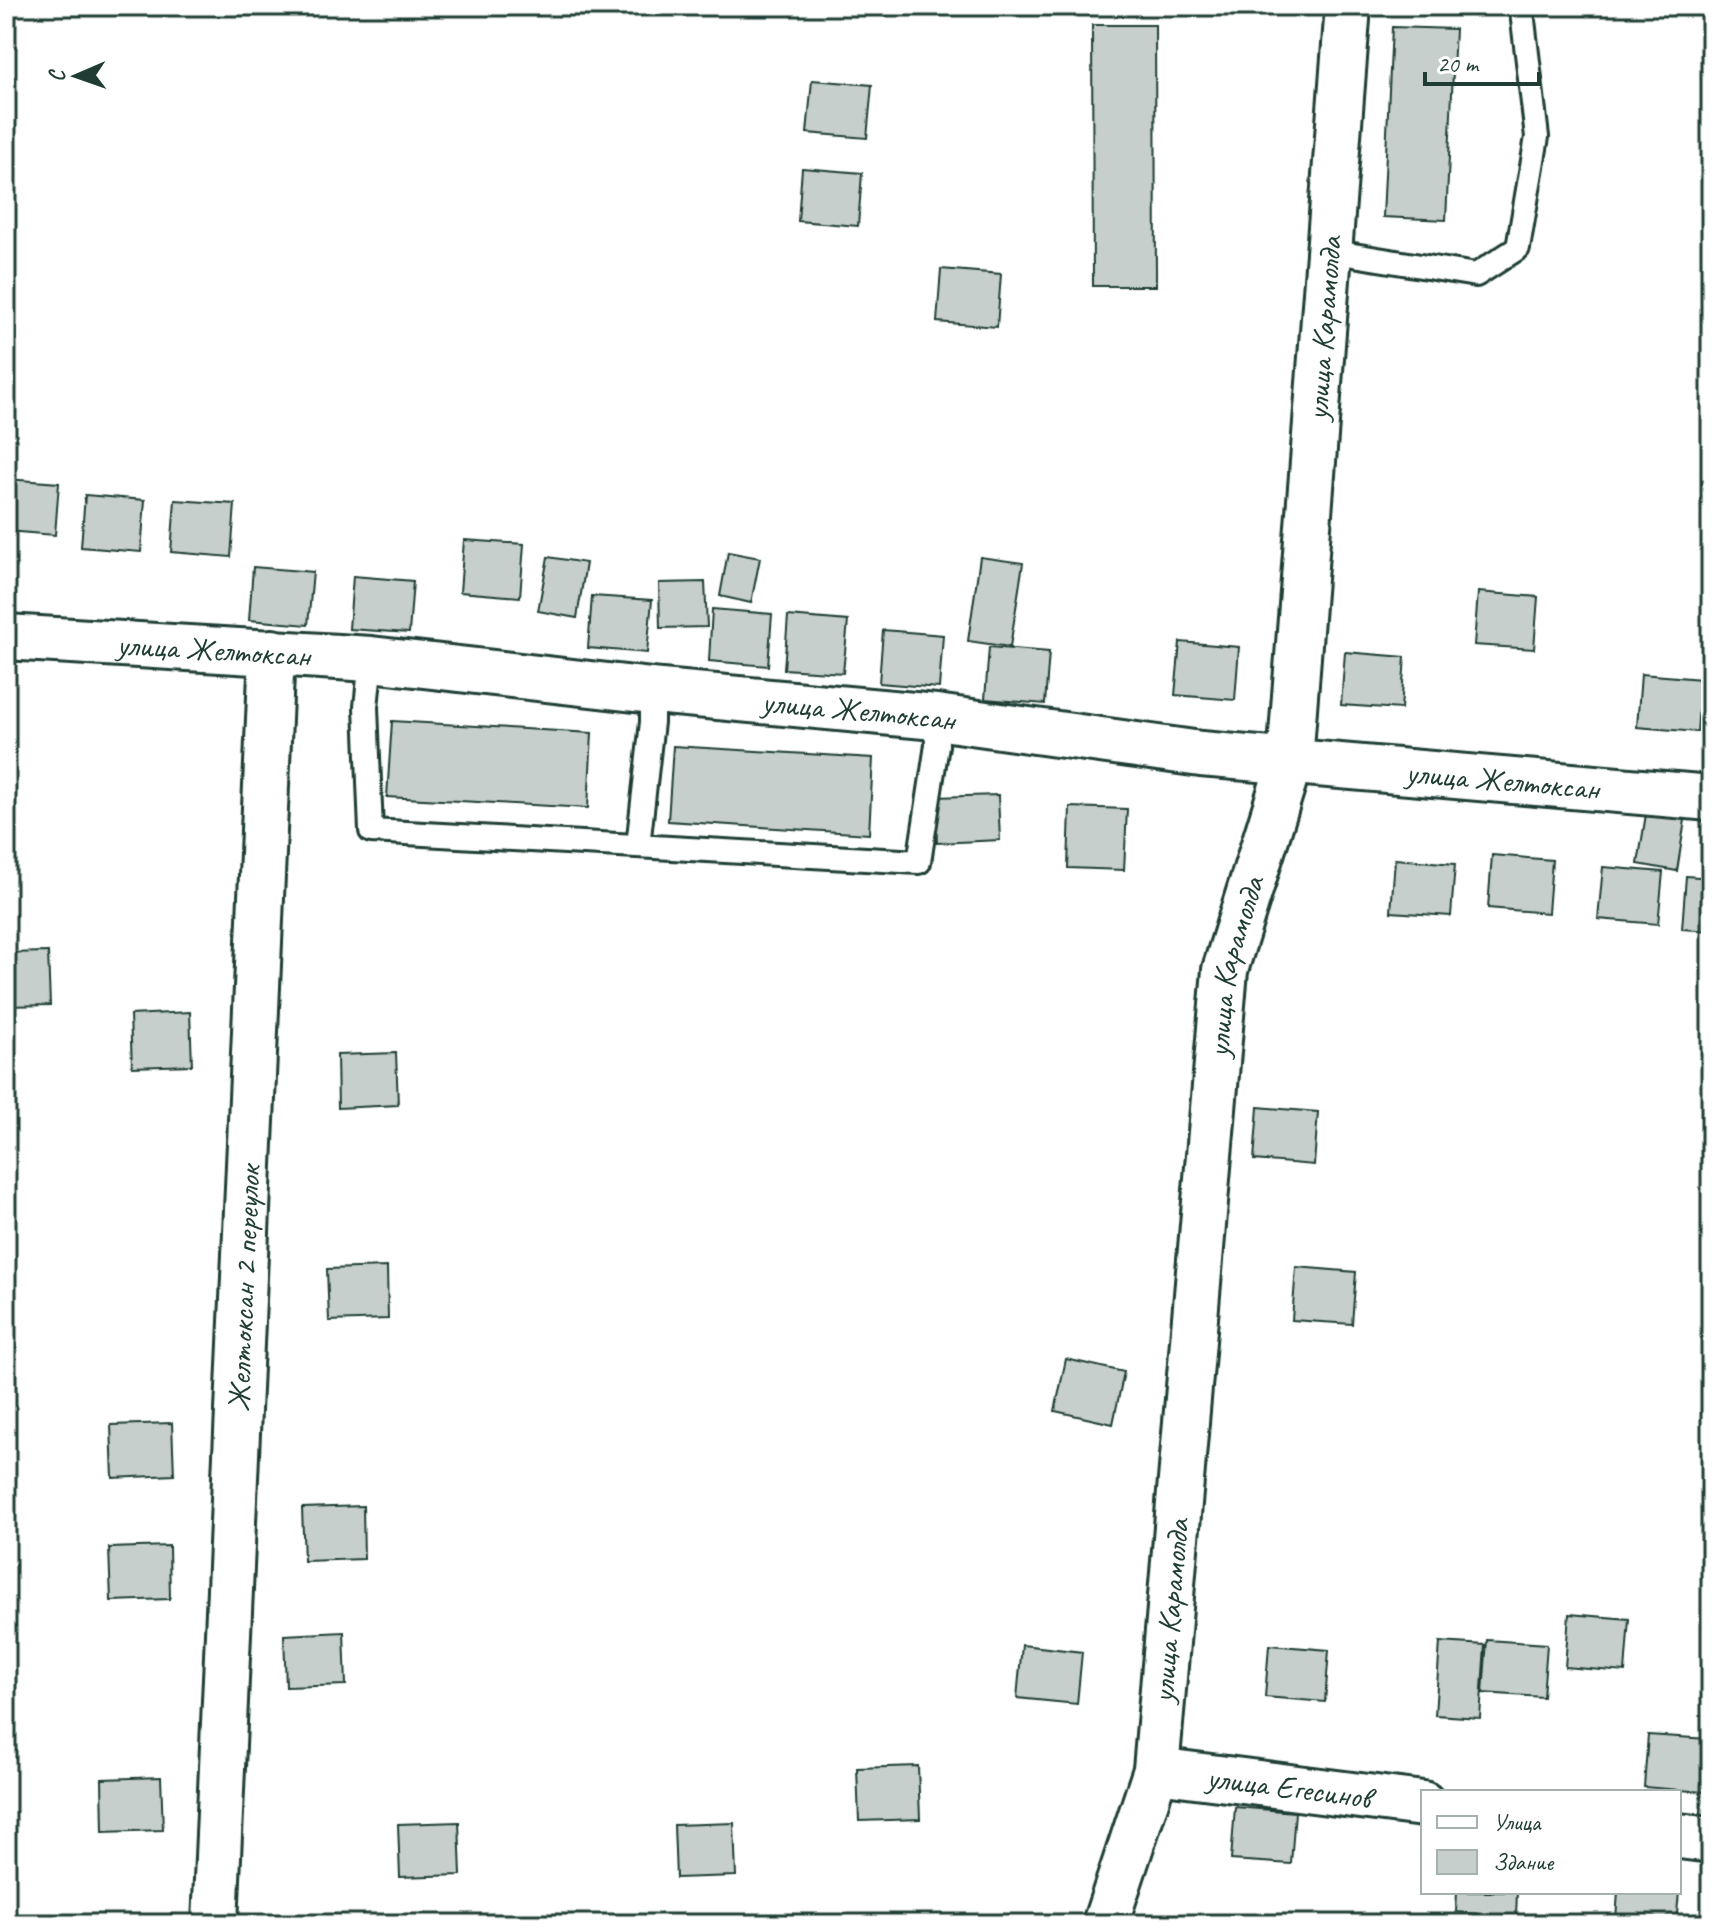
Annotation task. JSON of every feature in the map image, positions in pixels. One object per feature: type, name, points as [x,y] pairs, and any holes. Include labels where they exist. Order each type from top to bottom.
[{"type":"street","name":"улица Карамолда","points":[[1105,1924],[1156,1770],[1225,970],[1290,761],[1348,6]]},
{"type":"street","name":"улица Желтоксан","points":[[6,637],[371,659],[652,691],[936,717],[1201,754],[1711,798]]},
{"type":"street","name":"Желтоксан 2 переулок","points":[[215,1924],[272,652]]},
{"type":"street","name":"улица Егесинов","points":[[1156,1770],[1421,1804]]},
{"type":"street","points":[[1681,1836],[1711,1840]]},
{"type":"lane","points":[[1329,251],[1476,275],[1518,248],[1537,137],[1522,12],[1517,6]]},
{"type":"lane","points":[[371,659],[366,707],[371,831],[919,862],[937,745],[936,717]]},
{"type":"lane","points":[[638,846],[652,722],[652,691]]},
{"type":"building","points":[[1092,25],[1155,25],[1156,286],[1093,286]]},
{"type":"building","points":[[1392,27],[1455,29],[1446,220],[1383,217]]},
{"type":"building","points":[[812,80],[872,85],[867,138],[807,133]]},
{"type":"building","points":[[802,168],[862,173],[858,226],[798,221]]},
{"type":"building","points":[[941,269],[1001,274],[997,327],[937,322]]},
{"type":"building","points":[[6,479],[59,483],[55,535],[6,531]]},
{"type":"building","points":[[85,495],[145,500],[141,552],[81,547]]},
{"type":"building","points":[[175,500],[235,504],[231,557],[171,552]]},
{"type":"building","points":[[464,540],[524,544],[520,597],[460,592]]},
{"type":"building","points":[[728,552],[760,558],[751,603],[720,596]]},
{"type":"building","points":[[548,557],[586,563],[577,618],[538,611]]},
{"type":"building","points":[[980,557],[1023,563],[1010,647],[968,641]]},
{"type":"building","points":[[253,567],[313,572],[308,625],[249,620]]},
{"type":"building","points":[[353,576],[413,581],[409,633],[349,629]]},
{"type":"building","points":[[705,582],[707,627],[660,628],[659,583]]},
{"type":"building","points":[[1478,592],[1538,597],[1534,649],[1474,645]]},
{"type":"building","points":[[592,596],[652,600],[647,653],[588,648]]},
{"type":"building","points":[[712,609],[772,614],[768,666],[709,661]]},
{"type":"building","points":[[788,616],[848,621],[843,673],[784,669]]},
{"type":"building","points":[[883,630],[943,635],[939,688],[879,683]]},
{"type":"building","points":[[1180,642],[1239,647],[1235,700],[1175,695]]},
{"type":"building","points":[[989,647],[1049,652],[1045,704],[985,699]]},
{"type":"building","points":[[1345,652],[1405,657],[1401,709],[1341,705]]},
{"type":"building","points":[[1641,674],[1701,679],[1697,732],[1637,727]]},
{"type":"building","points":[[392,721],[592,733],[588,808],[387,797]]},
{"type":"building","points":[[673,746],[873,758],[869,834],[668,821]]},
{"type":"building","points":[[998,795],[1000,840],[937,843],[935,797]]},
{"type":"building","points":[[1070,807],[1127,809],[1124,870],[1068,868]]},
{"type":"building","points":[[1646,814],[1685,820],[1677,871],[1638,864]]},
{"type":"building","points":[[1492,855],[1552,860],[1548,913],[1488,908]]},
{"type":"building","points":[[1395,859],[1455,864],[1451,916],[1391,912]]},
{"type":"building","points":[[1603,867],[1663,872],[1658,924],[1598,919]]},
{"type":"building","points":[[1686,876],[1711,878],[1711,931],[1682,929]]},
{"type":"building","points":[[48,952],[50,1005],[6,1006],[6,953]]},
{"type":"building","points":[[190,1012],[192,1065],[132,1067],[130,1015]]},
{"type":"building","points":[[396,1053],[398,1105],[338,1108],[337,1055]]},
{"type":"building","points":[[1258,1107],[1318,1112],[1314,1165],[1254,1160]]},
{"type":"building","points":[[387,1267],[388,1319],[329,1321],[327,1269]]},
{"type":"building","points":[[1296,1267],[1356,1272],[1352,1324],[1292,1320]]},
{"type":"building","points":[[1066,1359],[1124,1372],[1113,1424],[1055,1411]]},
{"type":"building","points":[[172,1423],[174,1475],[113,1478],[111,1425]]},
{"type":"building","points":[[363,1506],[364,1559],[304,1561],[302,1508]]},
{"type":"building","points":[[169,1546],[170,1599],[111,1601],[109,1548]]},
{"type":"building","points":[[1569,1614],[1629,1619],[1625,1672],[1565,1667]]},
{"type":"building","points":[[344,1632],[346,1685],[286,1687],[284,1635]]},
{"type":"building","points":[[1487,1640],[1547,1644],[1543,1697],[1483,1693]]},
{"type":"building","points":[[1440,1642],[1485,1645],[1480,1718],[1435,1715]]},
{"type":"building","points":[[1022,1645],[1082,1652],[1077,1704],[1017,1698]]},
{"type":"building","points":[[1269,1645],[1329,1650],[1325,1702],[1265,1697]]},
{"type":"building","points":[[1648,1735],[1708,1739],[1704,1792],[1644,1787]]},
{"type":"building","points":[[918,1766],[920,1819],[859,1821],[857,1768]]},
{"type":"building","points":[[161,1777],[163,1830],[103,1832],[102,1779]]},
{"type":"building","points":[[1235,1807],[1295,1812],[1291,1864],[1231,1860]]},
{"type":"building","points":[[459,1822],[461,1875],[400,1877],[398,1824]]},
{"type":"building","points":[[734,1823],[736,1876],[676,1878],[674,1825]]},
{"type":"building","points":[[1457,1894],[1517,1894],[1516,1917],[1456,1912]]},
{"type":"building","points":[[1618,1894],[1679,1894],[1676,1924],[1616,1919]]}]
